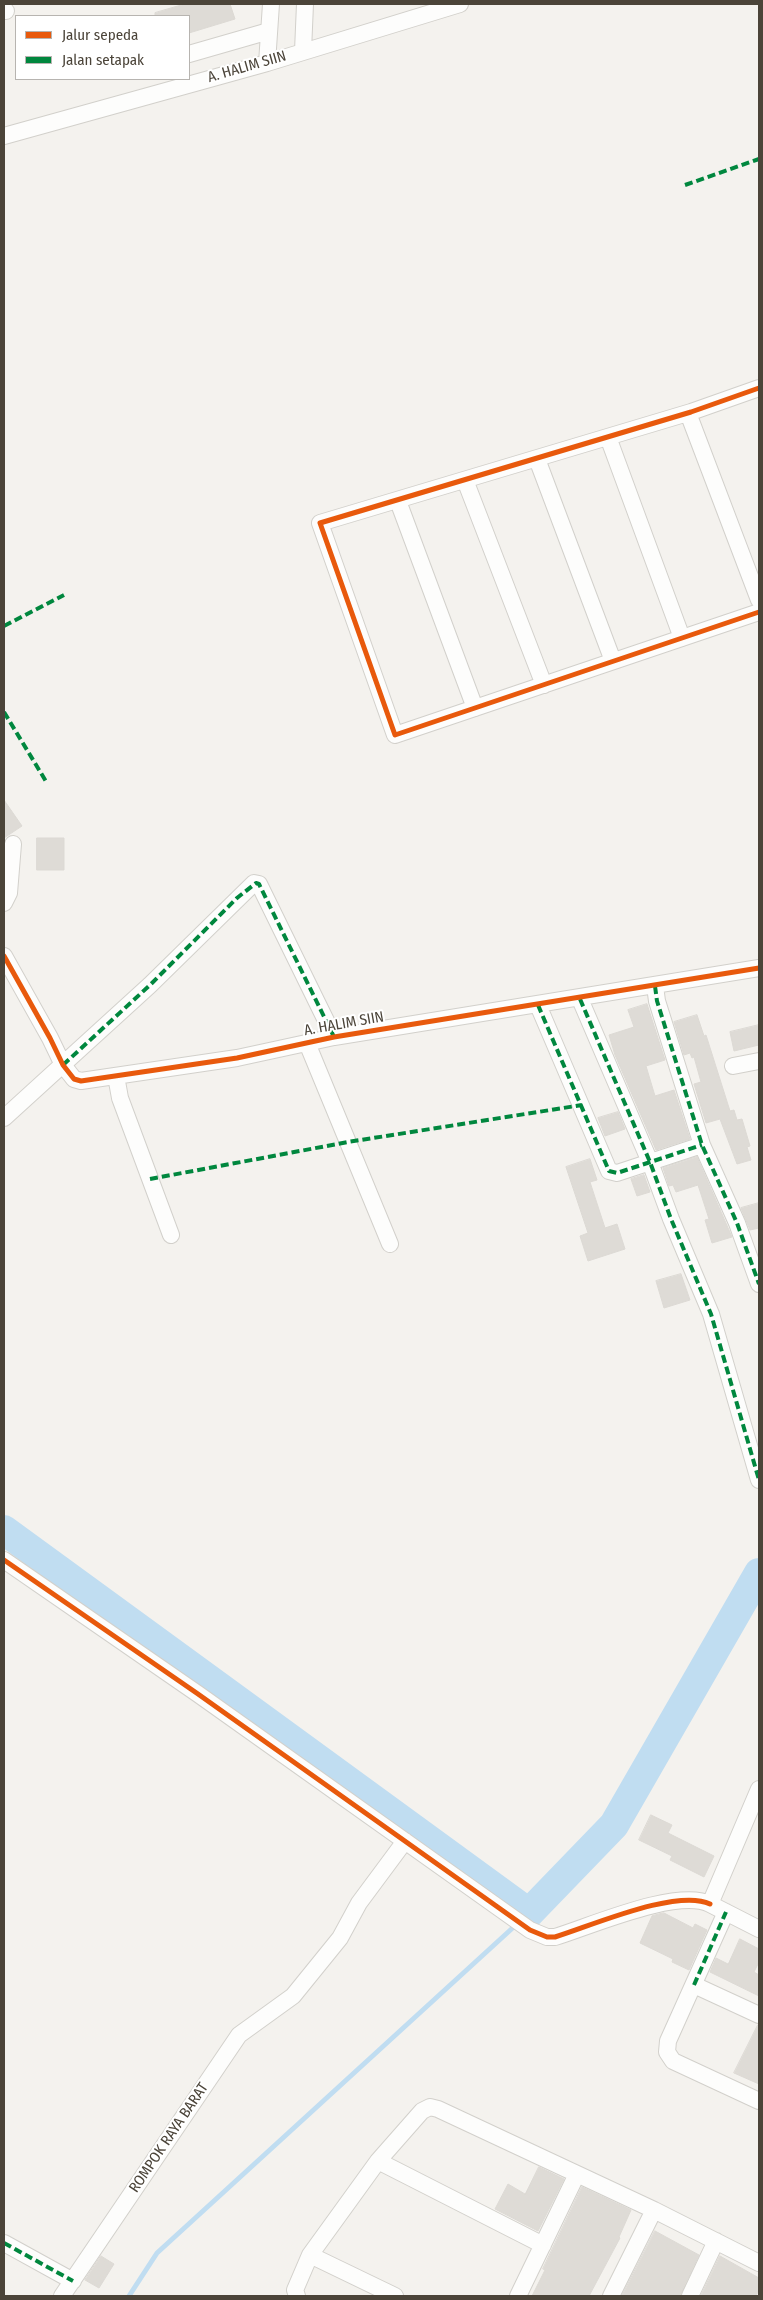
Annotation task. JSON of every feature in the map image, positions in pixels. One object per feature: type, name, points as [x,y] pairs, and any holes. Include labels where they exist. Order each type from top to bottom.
[{"type":"street","points":[[267,59],[271,4]]},
{"type":"street","points":[[303,50],[305,4]]},
{"type":"street","name":"A. HALIM SIIN","points":[[4,136],[460,4]]},
{"type":"street","points":[[190,54],[268,34]]},
{"type":"street","points":[[759,388],[688,413],[320,523],[395,734],[759,612]]},
{"type":"street","points":[[688,413],[759,600]]},
{"type":"street","points":[[608,437],[682,638]]},
{"type":"street","points":[[537,459],[613,661]]},
{"type":"street","points":[[466,480],[544,685]]},
{"type":"street","points":[[398,501],[475,708]]},
{"type":"street","points":[[4,903],[9,893],[13,844]]},
{"type":"street","points":[[4,1118],[150,985],[254,883],[259,884],[334,1037]]},
{"type":"street","name":"A. HALIM SIIN","points":[[4,956],[63,1065],[74,1078],[80,1081],[118,1087],[307,1042],[759,968]]},
{"type":"street","points":[[655,986],[702,1145],[737,1223],[759,1284]]},
{"type":"street","points":[[580,998],[650,1162],[671,1219],[711,1314],[759,1480]]},
{"type":"street","points":[[538,1005],[609,1171],[617,1173],[702,1145]]},
{"type":"street","points":[[307,1042],[390,1244]]},
{"type":"street","points":[[733,1066],[759,1061]]},
{"type":"street","points":[[118,1087],[171,1235]]},
{"type":"street","points":[[4,1560],[530,1930],[547,1937],[555,1937],[638,1910],[673,1901],[692,1899],[710,1904],[757,1923]]},
{"type":"street","points":[[710,1904],[759,1789]]},
{"type":"street","name":"ROMPOK RAYA BARAT","points":[[62,2296],[239,2035],[293,1996],[340,1938],[360,1903],[405,1841]]},
{"type":"street","points":[[726,1912],[667,2047],[670,2058],[759,2101]]},
{"type":"street","points":[[694,1985],[759,2014]]},
{"type":"street","points":[[297,2296],[295,2290],[310,2255],[378,2161],[418,2114],[426,2108],[434,2107],[654,2210],[759,2263]]},
{"type":"street","points":[[378,2161],[543,2245]]},
{"type":"street","points":[[518,2296],[578,2174]]},
{"type":"street","points":[[611,2296],[654,2210]]},
{"type":"street","points":[[690,2296],[716,2241]]},
{"type":"street","points":[[4,2243],[73,2280]]},
{"type":"street","points":[[310,2255],[395,2296]]},
{"type":"building","points":[[185,4],[230,4],[235,19],[190,33],[190,15],[155,15],[155,13]]},
{"type":"building","points":[[4,800],[22,826],[4,838]]},
{"type":"building","points":[[37,838],[64,838],[64,870],[37,870]]},
{"type":"building","points":[[647,1004],[665,1060],[646,1066],[655,1096],[674,1090],[690,1139],[656,1150],[615,1055],[609,1035],[634,1027],[628,1010]]},
{"type":"building","points":[[697,1015],[704,1036],[706,1035],[730,1111],[734,1110],[737,1120],[742,1119],[750,1146],[747,1147],[751,1160],[737,1164],[720,1119],[706,1123],[694,1084],[701,1082],[694,1057],[692,1058],[690,1053],[684,1055],[674,1022]]},
{"type":"building","points":[[759,1025],[759,1045],[734,1051],[730,1032]]},
{"type":"building","points":[[618,1112],[625,1129],[605,1136],[598,1118]]},
{"type":"building","points":[[697,1157],[732,1237],[712,1243],[705,1220],[709,1219],[698,1185],[676,1192],[673,1185],[669,1186],[663,1168]]},
{"type":"building","points":[[590,1159],[597,1180],[590,1182],[605,1228],[617,1224],[625,1249],[588,1261],[580,1236],[588,1233],[566,1167]]},
{"type":"building","points":[[644,1175],[650,1192],[637,1196],[631,1179]]},
{"type":"building","points":[[759,1203],[759,1228],[750,1230],[741,1208]]},
{"type":"building","points":[[681,1274],[690,1300],[664,1308],[656,1281]]},
{"type":"building","points":[[651,1815],[672,1825],[668,1833],[714,1856],[704,1877],[670,1860],[672,1856],[639,1840]]},
{"type":"building","points":[[664,1913],[693,1928],[695,1924],[707,1930],[689,1970],[672,1962],[673,1959],[640,1943],[652,1916]]},
{"type":"building","points":[[740,1939],[759,1949],[759,1962],[754,1972],[759,1975],[759,1996],[710,1972],[716,1958],[728,1964]]},
{"type":"building","points":[[759,2025],[759,2084],[734,2073]]},
{"type":"building","points":[[539,2167],[564,2179],[538,2231],[495,2209],[508,2184],[525,2194]]},
{"type":"building","points":[[582,2187],[631,2210],[620,2238],[589,2296],[532,2296],[545,2270],[543,2269]]},
{"type":"building","points":[[655,2231],[699,2255],[680,2296],[622,2296]]},
{"type":"building","points":[[101,2256],[114,2264],[99,2288],[85,2280]]},
{"type":"building","points":[[720,2256],[759,2278],[759,2290],[756,2296],[701,2296]]},
{"type":"waterway","points":[[4,1530],[529,1913],[614,1825],[759,1573]]},
{"type":"waterway","points":[[129,2296],[157,2253],[529,1913]]},
{"type":"marked path","points":[[685,185],[759,159]]},
{"type":"marked path","points":[[4,626],[64,595]]},
{"type":"marked path","points":[[4,712],[47,783]]},
{"type":"marked path","points":[[63,1065],[150,985],[237,898],[256,883],[259,884],[334,1037]]},
{"type":"marked path","points":[[655,986],[657,1001],[702,1145],[737,1223],[759,1284]]},
{"type":"marked path","points":[[580,999],[650,1162],[671,1219],[711,1314],[759,1480]]},
{"type":"marked path","points":[[538,1005],[609,1171],[617,1173],[702,1145]]},
{"type":"marked path","points":[[150,1179],[348,1142],[582,1105]]},
{"type":"marked path","points":[[694,1985],[726,1912]]},
{"type":"marked path","points":[[4,2243],[73,2281]]},
{"type":"cycle path","points":[[759,388],[691,412],[320,523],[395,735],[759,612]]},
{"type":"cycle path","points":[[4,956],[63,1065],[74,1079],[81,1081],[237,1058],[334,1037],[759,968]]},
{"type":"cycle path","points":[[4,1560],[198,1694],[530,1930],[547,1937],[555,1937],[634,1910],[656,1905],[695,1900],[710,1904]]}]
